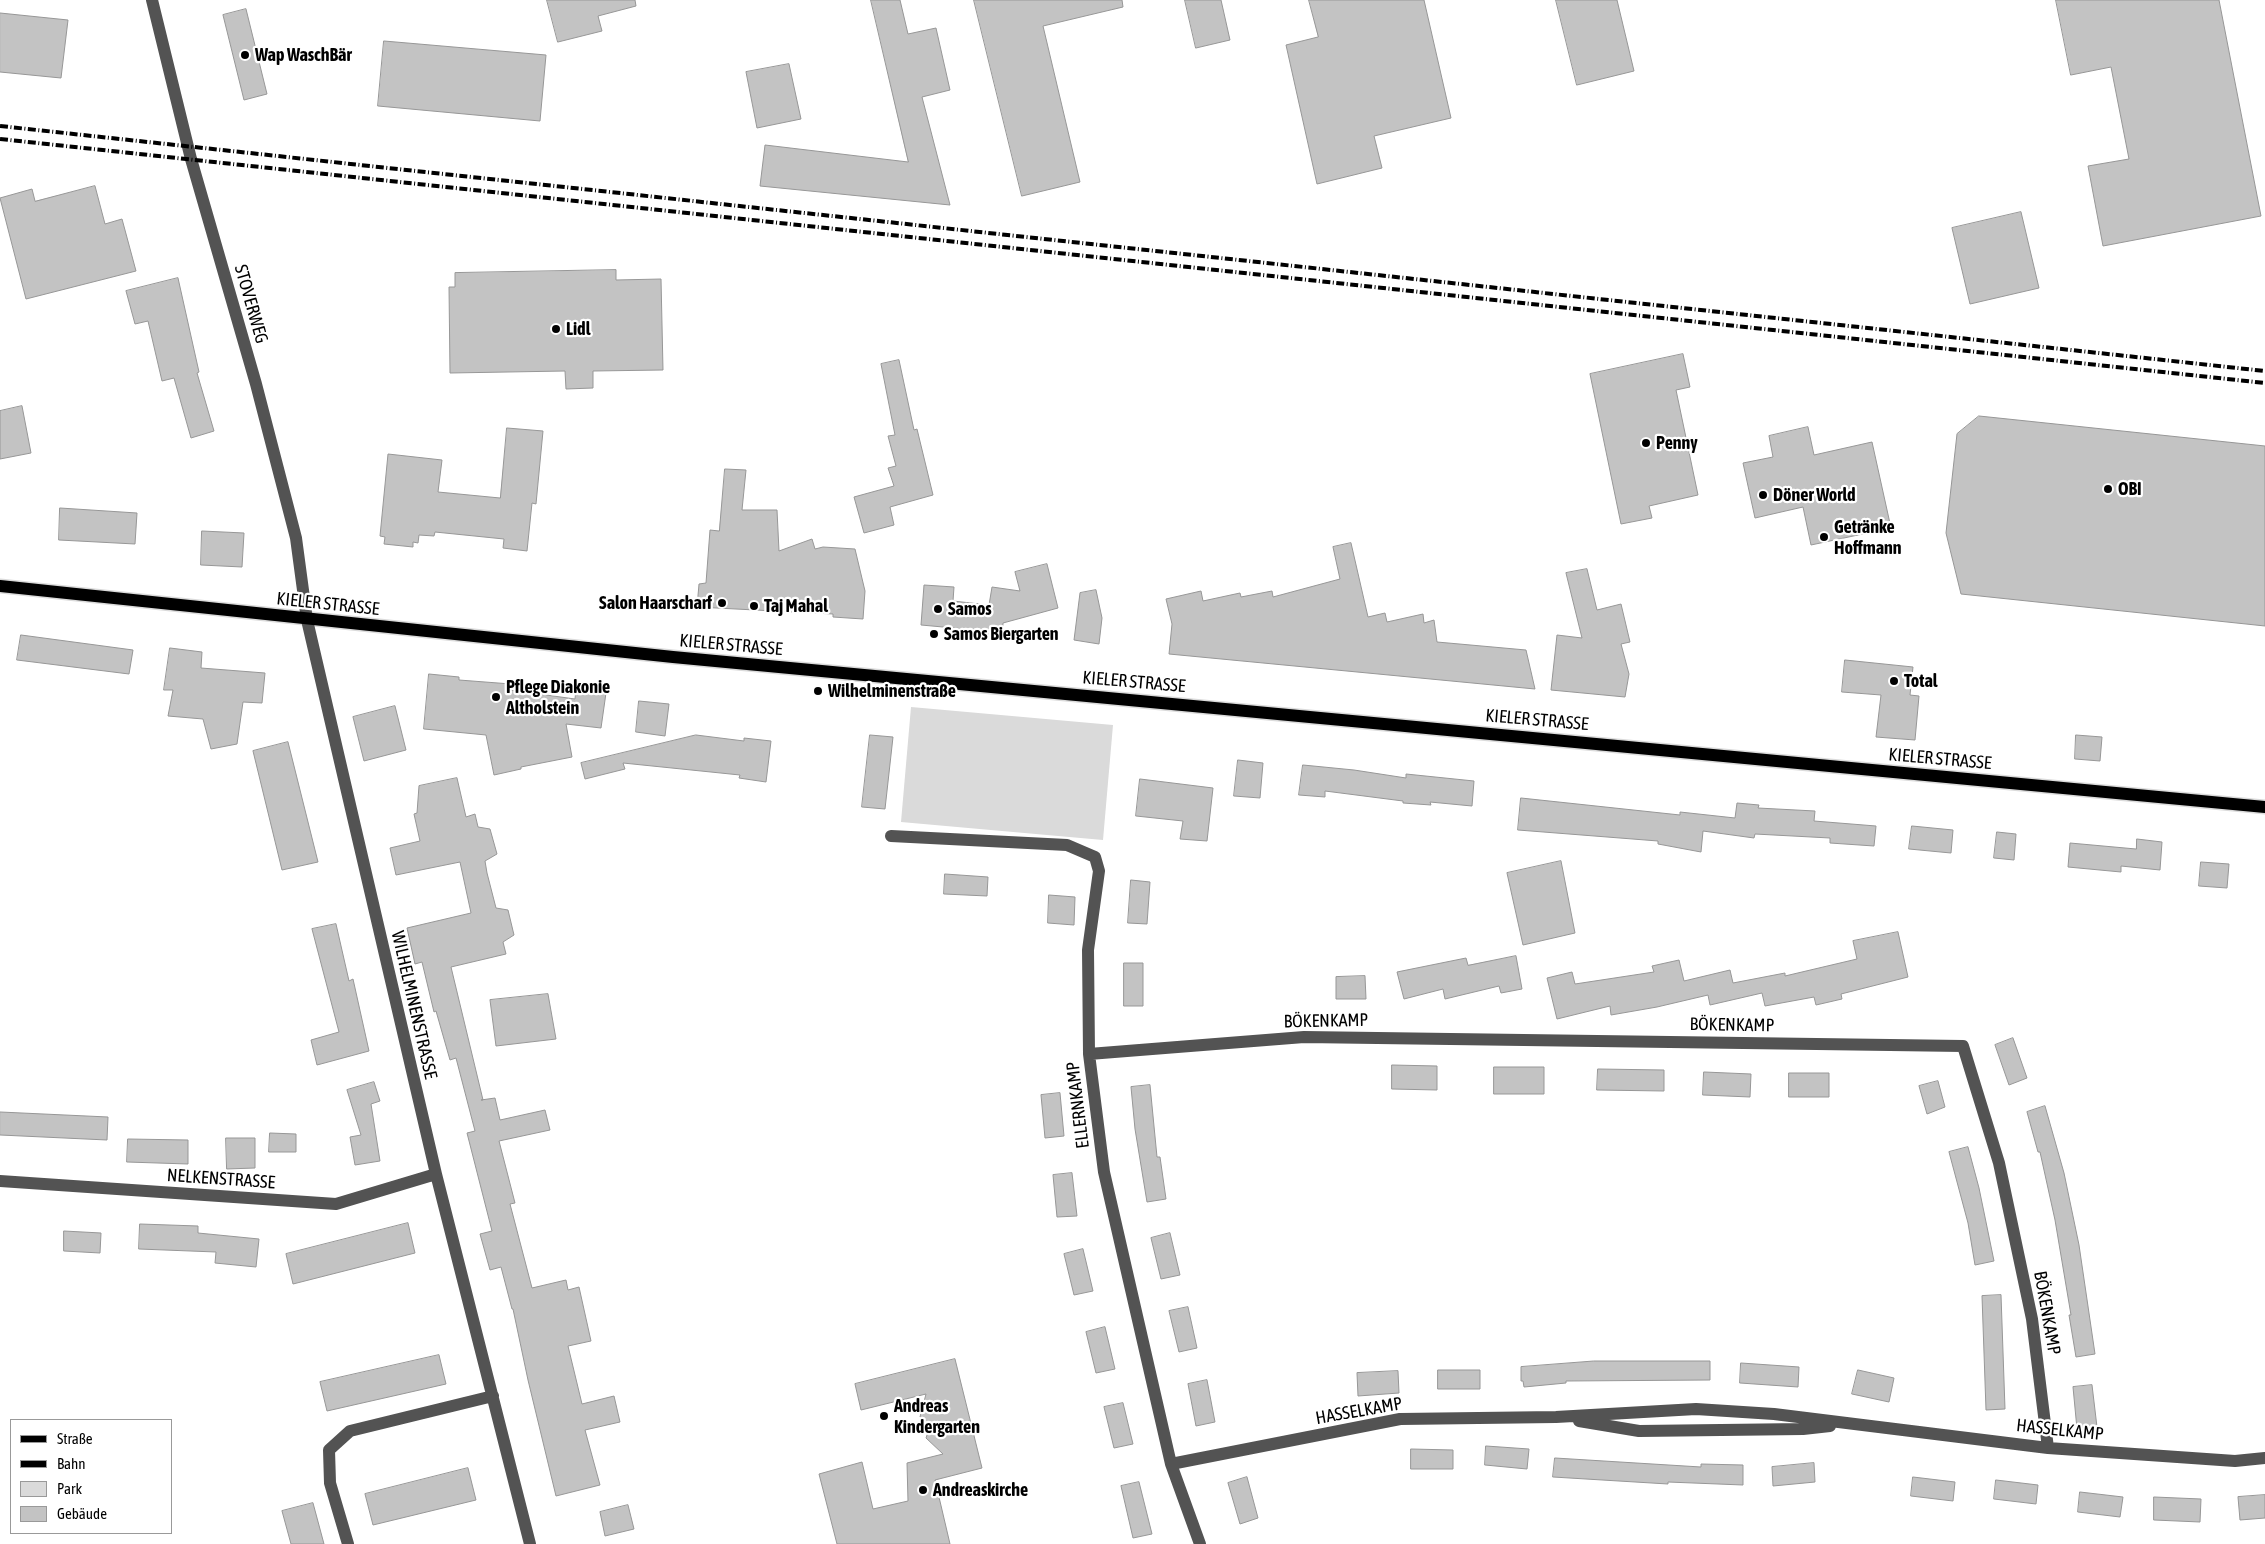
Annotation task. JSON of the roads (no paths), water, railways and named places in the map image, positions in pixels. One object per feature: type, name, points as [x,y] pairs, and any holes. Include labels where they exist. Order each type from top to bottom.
[{"type":"main road","name":"KIELER STRASSE","points":[[0,586],[307,620],[673,657],[1699,753],[1802,765],[2265,807]]},
{"type":"street","name":"STOVERWEG","points":[[152,0],[191,159],[256,384],[296,538],[307,620]]},
{"type":"street","name":"WILHELMINENSTRASSE","points":[[307,620],[436,1174],[530,1544]]},
{"type":"street","name":"ELLERNKAMP","points":[[891,836],[1067,844],[1095,857],[1099,871],[1088,950],[1089,1054],[1104,1172],[1171,1464],[1200,1544]]},
{"type":"street","name":"BÖKENKAMP","points":[[1089,1054],[1304,1037],[1963,1046],[1999,1162],[2030,1310],[2048,1448]]},
{"type":"street","name":"NELKENSTRASSE","points":[[0,1181],[336,1204],[436,1174]]},
{"type":"street","points":[[348,1544],[330,1483],[329,1450],[350,1431],[493,1396]]},
{"type":"street","name":"HASSELKAMP","points":[[1171,1464],[1400,1419],[1556,1417],[1696,1409],[1774,1414],[2048,1448],[2227,1461],[2265,1458]]},
{"type":"street","name":"HASSELKAMP","points":[[1556,1417],[1639,1431],[1803,1429],[1852,1423]]},
{"type":"railway","points":[[0,126],[2265,371]]},
{"type":"railway","points":[[0,139],[2265,383]]},
{"type":"place","name":"Wap WaschBär","points":[[245,55]]},
{"type":"place","name":"Lidl","points":[[556,329]]},
{"type":"place","name":"Penny","points":[[1646,443]]},
{"type":"place","name":"OBI","points":[[2108,489]]},
{"type":"place","name":"Döner World","points":[[1763,495]]},
{"type":"place","name":"Getränke Hoffmann","points":[[1824,537]]},
{"type":"place","name":"Salon Haarscharf","points":[[722,603]]},
{"type":"place","name":"Taj Mahal","points":[[754,606]]},
{"type":"place","name":"Samos","points":[[938,609]]},
{"type":"place","name":"Samos Biergarten","points":[[934,634]]},
{"type":"place","name":"Total","points":[[1894,681]]},
{"type":"place","name":"Wilhelminenstraße","points":[[818,691]]},
{"type":"place","name":"Pflege Diakonie Altholstein","points":[[496,697]]},
{"type":"place","name":"Andreas Kindergarten","points":[[884,1416]]},
{"type":"place","name":"Andreaskirche","points":[[923,1490]]}]
